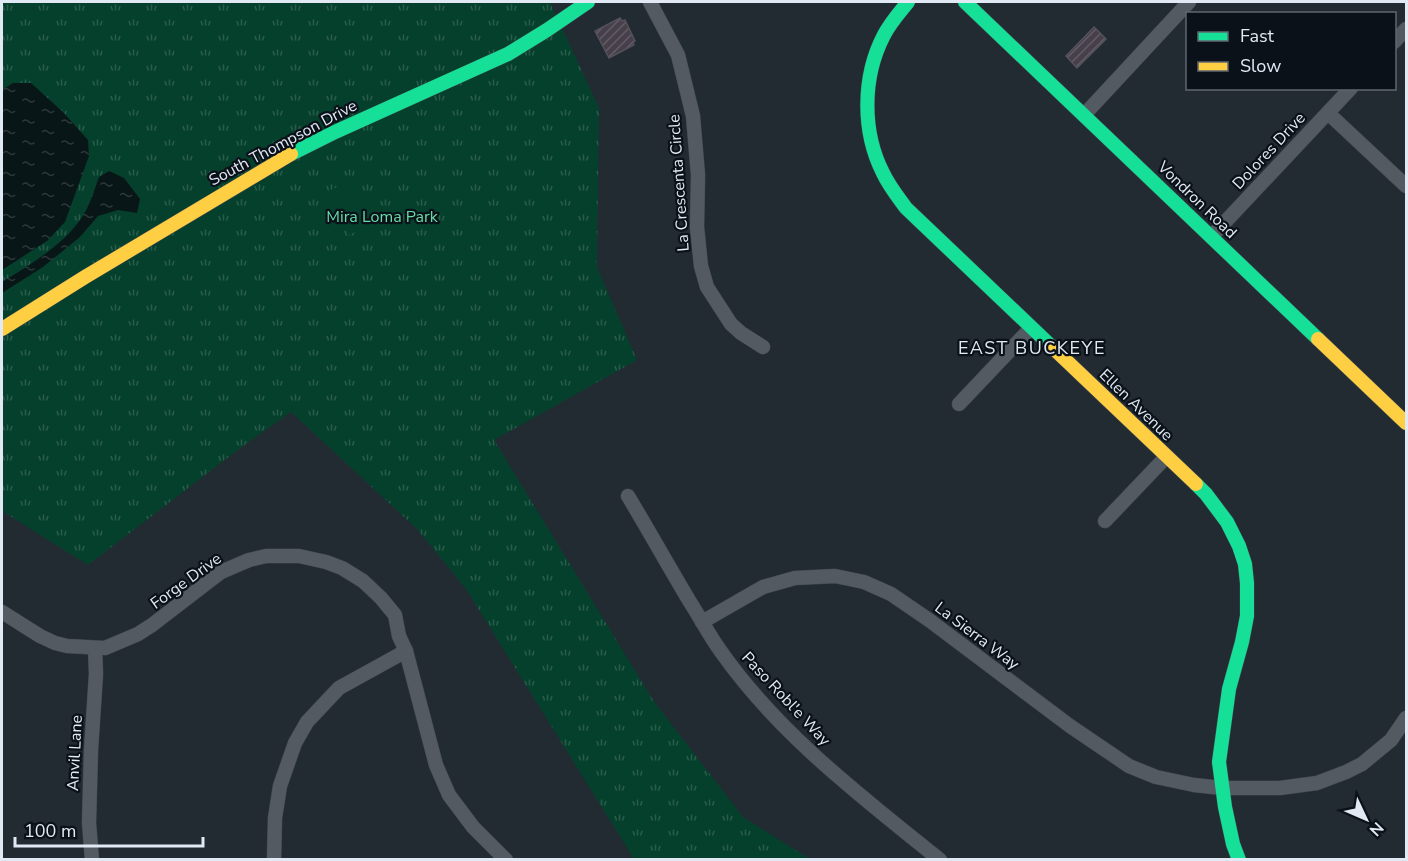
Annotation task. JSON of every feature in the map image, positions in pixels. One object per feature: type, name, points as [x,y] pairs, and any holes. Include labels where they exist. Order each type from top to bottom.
[{"type":"street","name":"South Thompson Drive","points":[[2,329],[282,159],[335,132],[508,54],[588,2]]},
{"type":"street","name":"La Crescenta Circle","points":[[650,2],[678,55],[693,116],[698,175],[697,227],[701,266],[707,287],[731,324],[763,346]]},
{"type":"street","name":"Ellen Avenue","points":[[909,2],[886,31],[869,79],[867,100],[869,126],[873,150],[881,170],[906,208],[1206,494],[1221,512],[1239,546],[1248,583],[1247,616],[1225,708],[1219,762],[1233,844],[1239,860]]},
{"type":"street","name":"Vondron Road","points":[[965,2],[1407,423]]},
{"type":"street","points":[[1084,115],[1189,2]]},
{"type":"street","points":[[1396,41],[1407,29]]},
{"type":"street","name":"Dolores Drive","points":[[1211,237],[1349,90]]},
{"type":"street","points":[[1328,113],[1407,186]]},
{"type":"street","points":[[959,404],[1031,328]]},
{"type":"street","points":[[1105,521],[1166,457]]},
{"type":"street","name":"Paso Robl'e Way","points":[[628,496],[702,622],[749,688],[796,739],[852,789],[940,860]]},
{"type":"street","name":"Forge Drive","points":[[2,612],[55,643],[66,646],[105,648],[153,625],[221,572],[237,565],[266,556],[299,556],[342,568],[363,581],[395,615],[436,765],[449,795],[473,827],[506,860]]},
{"type":"street","name":"La Sierra Way","points":[[702,622],[763,587],[795,578],[835,576],[864,582],[891,594],[920,614],[1061,719],[1129,766],[1156,777],[1222,788],[1280,788],[1317,783],[1362,764],[1390,740],[1407,718]]},
{"type":"street","name":"Anvil Lane","points":[[92,860],[89,823],[96,674],[95,648]]},
{"type":"street","points":[[274,860],[275,818],[280,786],[295,743],[307,722],[339,688],[405,651]]},
{"type":"green space","name":"Mira Loma Park","points":[[3,2],[550,2],[599,108],[597,267],[637,360],[494,440],[653,700],[743,817],[810,859],[634,859],[466,589],[417,529],[291,412],[88,565],[2,511]]},
{"type":"green space","points":[[353,180],[375,222],[349,235],[326,192]]},
{"type":"water","points":[[13,83],[31,83],[63,112],[88,140],[89,156],[65,222],[47,241],[2,270],[2,90]]},
{"type":"water","points":[[109,171],[124,178],[140,199],[137,213],[118,210],[98,216],[80,237],[43,267],[2,293],[2,282],[45,254],[75,227],[92,198],[99,177]]},
{"type":"building","points":[[620,18],[622,21],[625,20],[635,41],[634,45],[609,58],[595,31]]},
{"type":"building","points":[[1094,27],[1106,39],[1077,68],[1066,56]]},
{"type":"traffic: fast","points":[[291,154],[508,54],[588,2]]},
{"type":"traffic: fast","points":[[908,2],[886,31],[877,51],[868,86],[868,122],[876,157],[888,182],[906,208],[1051,346]]},
{"type":"traffic: fast","points":[[965,2],[1318,339]]},
{"type":"traffic: fast","points":[[1196,484],[1227,522],[1245,564],[1247,616],[1229,689],[1219,762],[1225,807],[1239,860]]},
{"type":"traffic: slow","points":[[2,329],[291,154]]},
{"type":"traffic: slow","points":[[1318,339],[1406,423]]},
{"type":"traffic: slow","points":[[1051,346],[1196,484]]},
{"type":"district","name":"EAST BUCKEYE","points":[[1032,348]]}]
